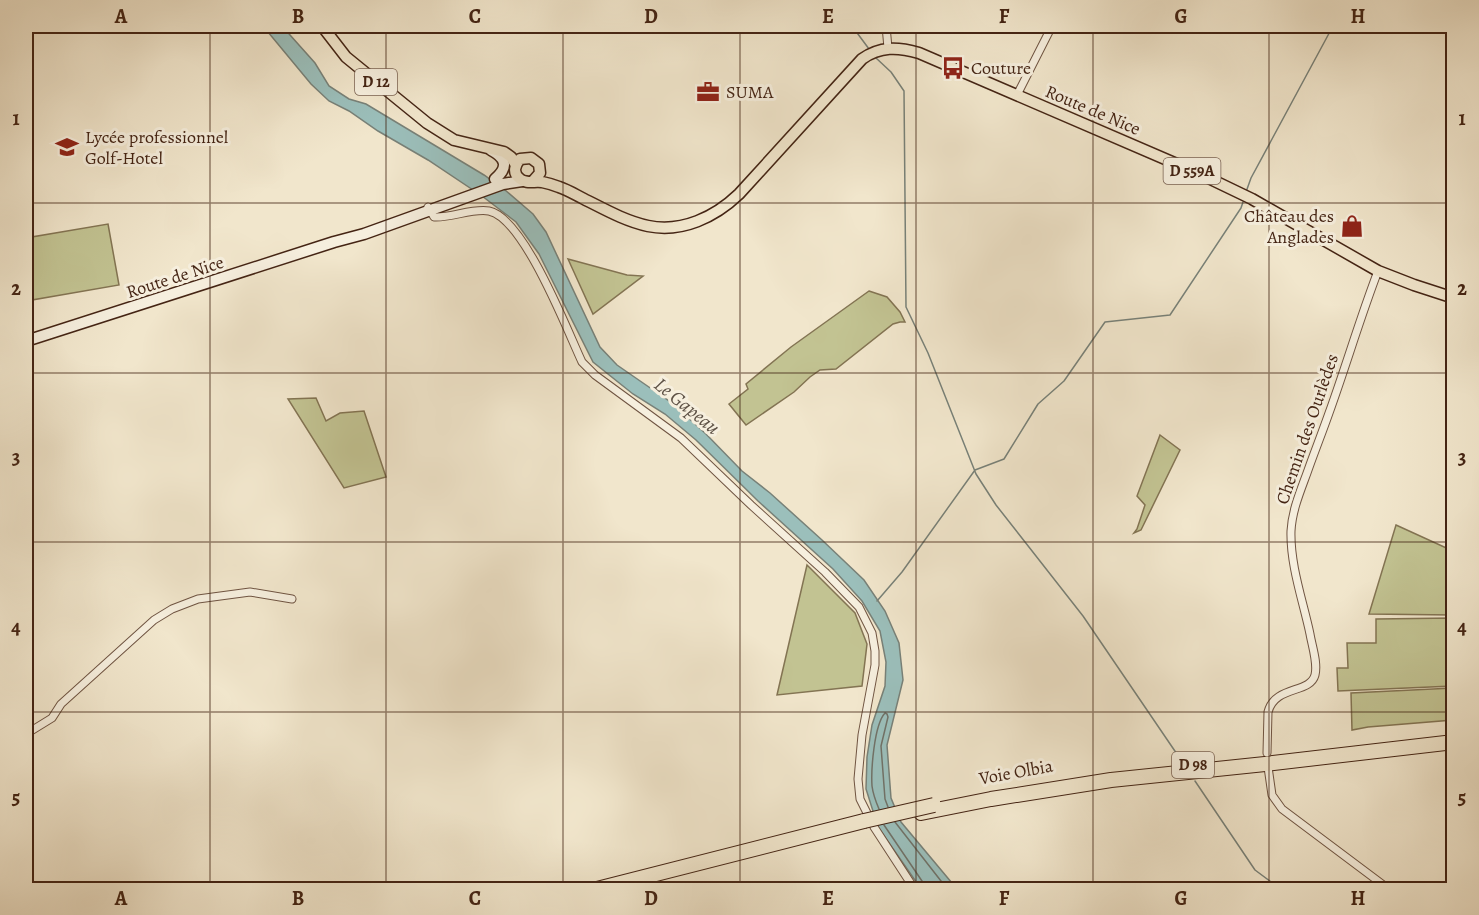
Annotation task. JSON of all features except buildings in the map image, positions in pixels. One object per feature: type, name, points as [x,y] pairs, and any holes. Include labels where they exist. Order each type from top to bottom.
[{"type":"highway","name":"Voie Olbia","points":[[593,890],[865,823],[1040,786],[1189,765],[1454,736]]},
{"type":"highway","name":"Voie Olbia","points":[[935,808],[1111,780],[1454,742]]},
{"type":"highway","name":"Voie Olbia","points":[[619,890],[865,823]]},
{"type":"main road","name":"D 12","points":[[322,26],[346,57],[403,105],[454,140],[489,149]]},
{"type":"main road","points":[[499,181],[544,182],[617,215],[649,226],[672,226],[696,222],[719,211],[739,194],[862,59],[871,53],[888,48]]},
{"type":"main road","name":"Route de Nice","points":[[888,48],[919,53],[1129,143],[1252,199],[1378,271],[1454,298]]},
{"type":"main road","points":[[438,130],[504,147],[518,164],[517,176],[528,181]]},
{"type":"main road","points":[[489,149],[509,154],[518,164]]},
{"type":"main road","points":[[489,149],[501,157],[504,164],[499,181]]},
{"type":"main road","points":[[334,242],[362,229],[499,181],[518,164],[531,158],[539,164],[540,170],[538,176],[528,181]]},
{"type":"main road","points":[[540,170],[559,187]]},
{"type":"main road","points":[[334,242],[364,234],[462,195]]},
{"type":"main road","name":"Route de Nice","points":[[26,341],[334,242]]},
{"type":"street","points":[[886,26],[888,48]]},
{"type":"street","points":[[1017,95],[1052,26]]},
{"type":"street","points":[[429,209],[434,217],[442,218],[483,211],[493,212],[506,220],[534,259],[582,362],[595,375],[681,438],[825,572],[859,607],[872,633],[875,651],[875,665],[862,735],[858,779],[860,799],[874,827],[915,890]]},
{"type":"street","name":"Chemin des Ourlèdes","points":[[1267,753],[1268,712],[1273,700],[1308,684],[1316,672],[1294,565],[1291,530],[1295,505],[1378,271]]},
{"type":"street","points":[[26,734],[52,718],[61,704],[154,620],[172,609],[198,599],[250,592],[292,598]]},
{"type":"street","points":[[1268,767],[1272,795],[1282,809],[1390,890]]},
{"type":"green space","points":[[108,224],[119,285],[26,301],[26,238]]},
{"type":"green space","points":[[568,259],[627,275],[643,276],[593,314]]},
{"type":"green space","points":[[869,291],[887,297],[905,322],[893,324],[836,369],[820,370],[794,392],[746,425],[729,404],[748,389],[746,384],[791,347]]},
{"type":"green space","points":[[316,398],[326,421],[340,413],[364,411],[386,477],[344,488],[288,399]]},
{"type":"green space","points":[[1160,435],[1180,450],[1141,530],[1134,533],[1145,505],[1137,496]]},
{"type":"green space","points":[[1396,525],[1453,551],[1453,615],[1369,614]]},
{"type":"green space","points":[[807,565],[855,613],[867,644],[862,686],[777,695]]},
{"type":"green space","points":[[1453,618],[1453,686],[1338,691],[1337,668],[1348,668],[1347,643],[1376,643],[1376,619]]},
{"type":"green space","points":[[1453,688],[1453,720],[1352,730],[1351,693]]},
{"type":"water","points":[[263,26],[282,26],[315,63],[329,86],[349,99],[366,104],[484,175],[533,214],[546,232],[600,347],[617,365],[672,403],[742,471],[770,493],[864,580],[885,611],[899,643],[903,680],[887,745],[891,798],[901,822],[957,889],[921,889],[878,827],[866,789],[867,757],[872,725],[885,686],[886,662],[880,631],[862,601],[833,569],[758,501],[696,440],[665,414],[633,394],[593,362],[539,254],[516,222],[428,160],[329,101],[311,84]]},
{"type":"waterway","points":[[852,26],[869,49]]},
{"type":"waterway","points":[[1246,192],[1251,178],[1333,26]]},
{"type":"waterway","points":[[876,58],[891,72],[904,91],[906,307],[928,353],[976,474],[996,505],[1083,616],[1181,760]]},
{"type":"waterway","points":[[877,601],[902,572],[975,470],[1004,459],[1038,404],[1064,381],[1105,322],[1170,315],[1243,202]]},
{"type":"waterway","points":[[1195,781],[1255,870],[1282,890]]},
{"type":"place","name":"Couture","points":[[953,68]]},
{"type":"place","name":"SUMA","points":[[708,92]]},
{"type":"place","name":"Lycée professionnel Golf-Hotel","points":[[67,147]]},
{"type":"place","name":"Château des Anglades","points":[[1352,226]]},
{"type":"water label","name":"Le Gapeau","points":[[687,406]]}]
